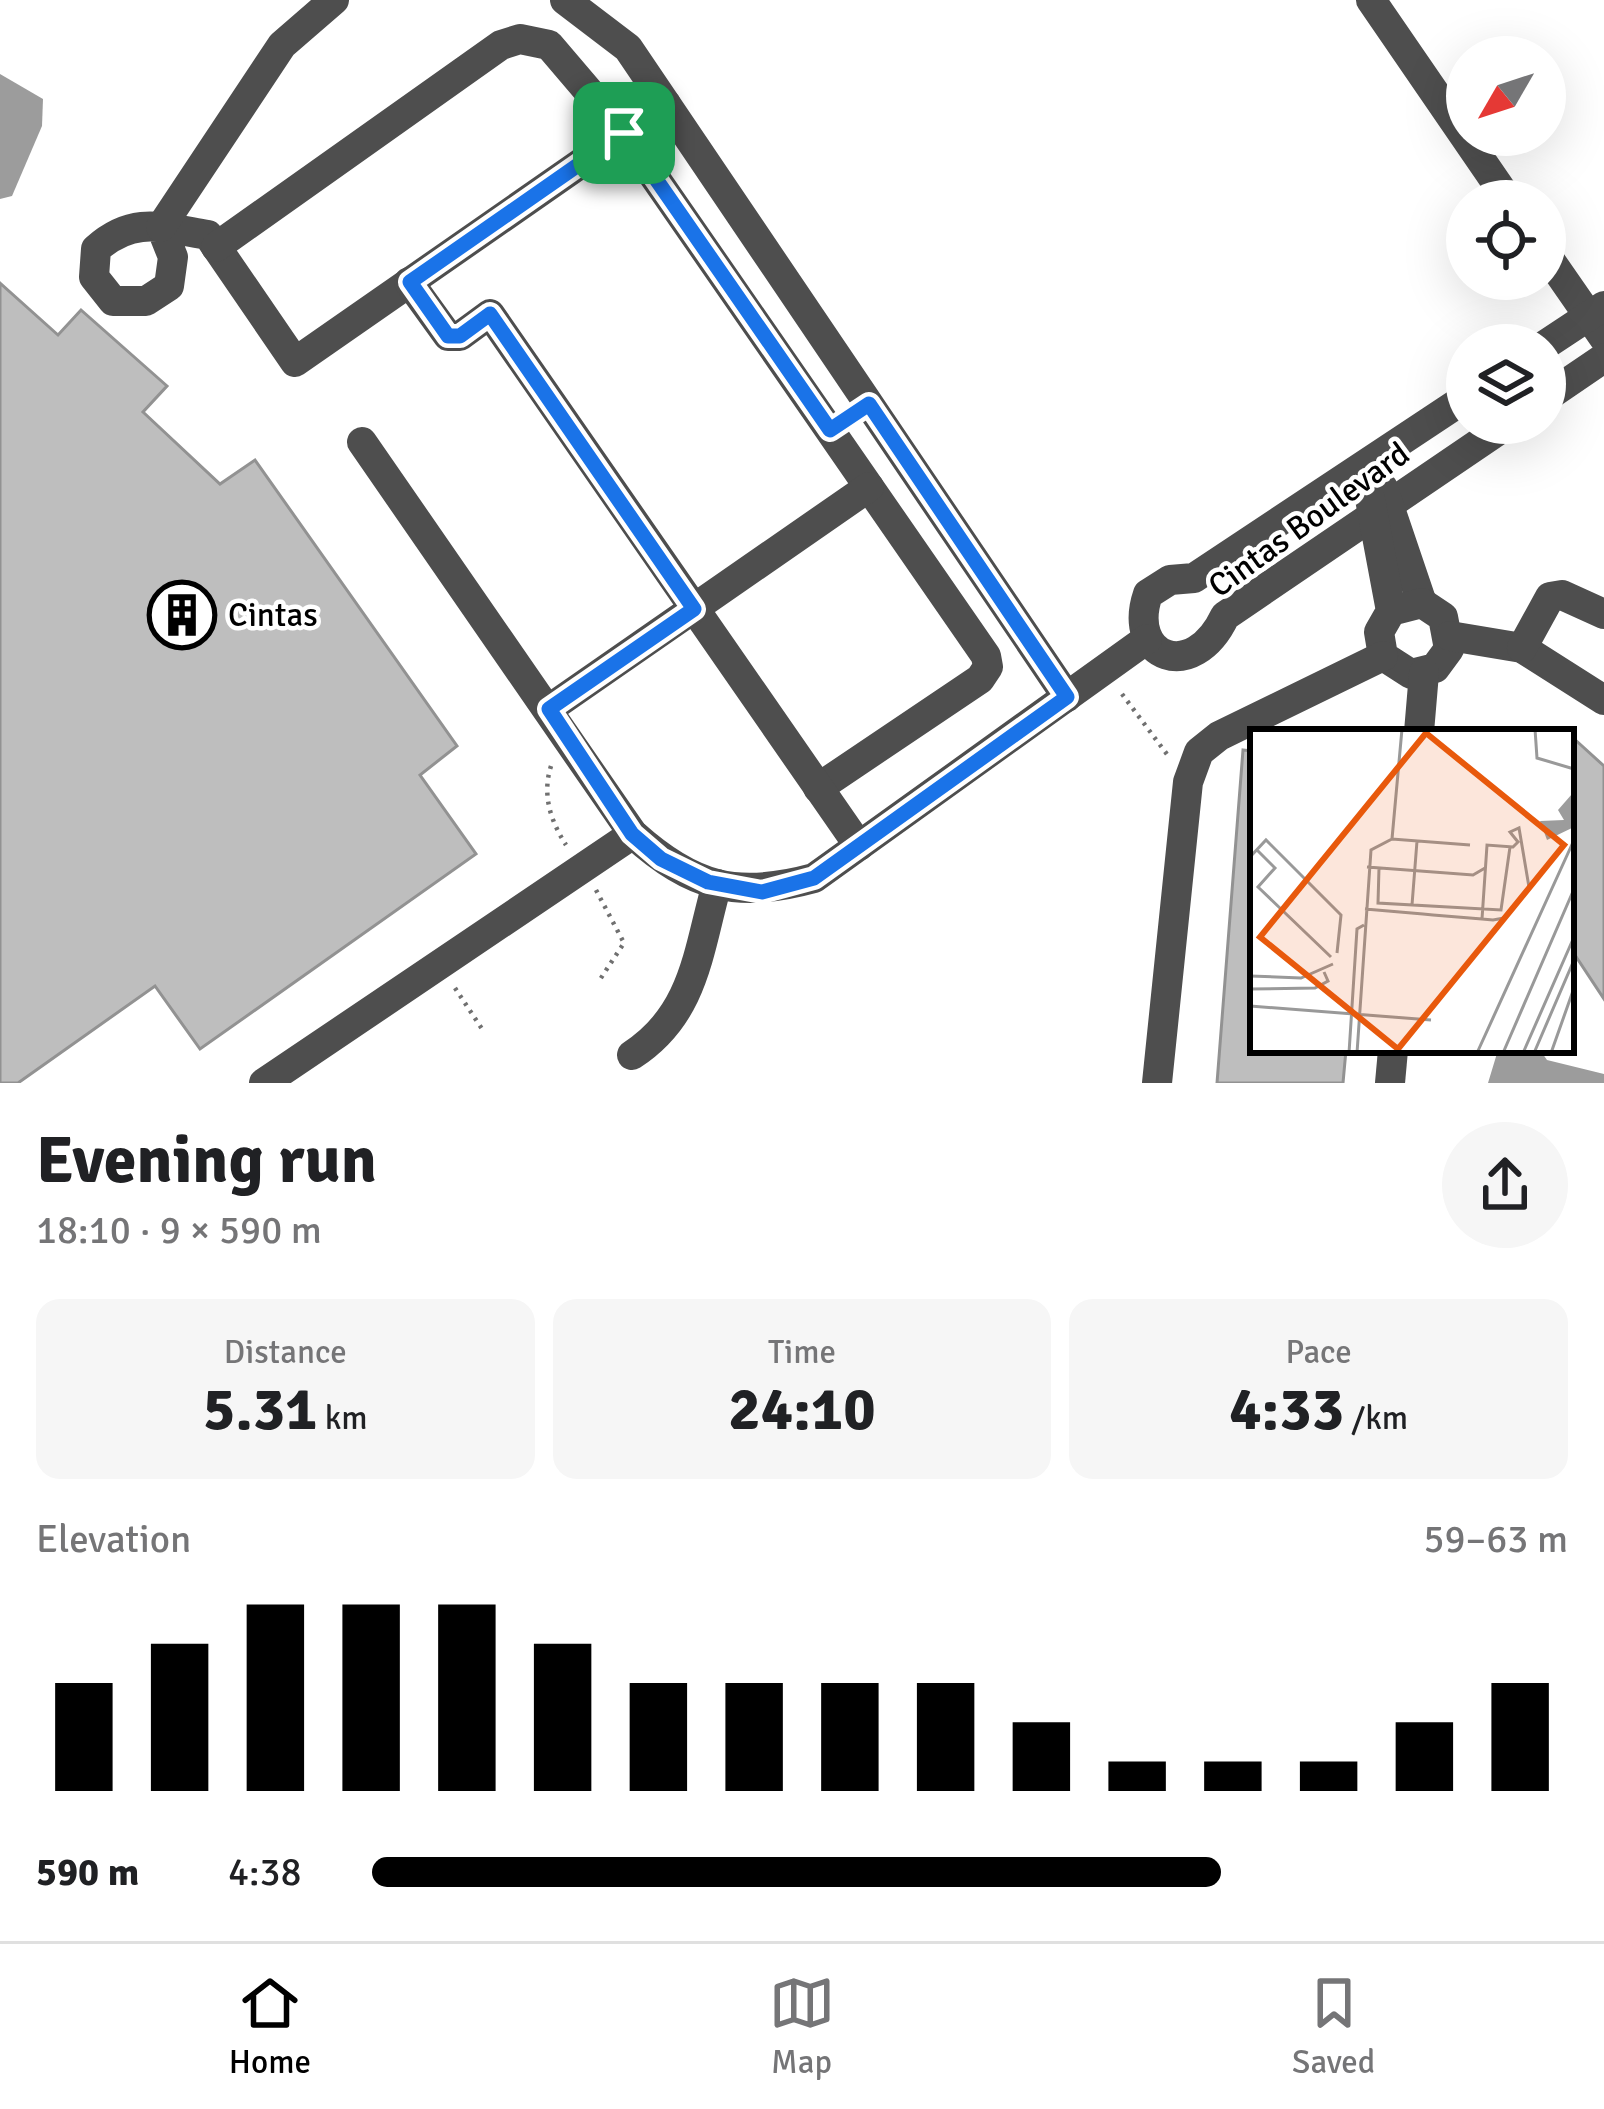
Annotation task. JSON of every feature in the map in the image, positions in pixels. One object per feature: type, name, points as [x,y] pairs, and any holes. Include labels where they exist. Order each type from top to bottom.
[{"type":"street","points":[[334,0],[281,45],[161,227],[208,235],[295,362],[666,104]]},
{"type":"street","points":[[565,0],[628,48],[1067,697]]},
{"type":"street","points":[[1371,0],[1495,180]]},
{"type":"street","points":[[216,247],[500,45],[520,39],[549,45],[624,133],[986,656],[988,667],[980,679],[818,788]]},
{"type":"street","points":[[1566,279],[1599,320],[1566,335]]},
{"type":"street","points":[[410,282],[448,336],[460,336],[490,314],[859,846]]},
{"type":"street","points":[[1566,384],[1604,358]]},
{"type":"street","points":[[830,430],[869,404]]},
{"type":"street","name":"Cintas Boulevard","points":[[1446,411],[1194,578],[1171,580],[1148,594],[1141,616],[1148,639],[1168,655],[1192,657],[1209,645],[1225,616],[1478,444]]},
{"type":"street","points":[[362,442],[632,834],[661,859],[717,884],[762,892],[814,878],[1148,639]]},
{"type":"street","points":[[1368,463],[1382,510],[1422,603],[1443,616],[1450,636],[1443,660],[1424,673],[1399,671],[1383,656],[1379,632],[1391,611],[1382,510]]},
{"type":"street","points":[[556,719],[694,609],[869,488]]},
{"type":"street","points":[[1522,648],[1550,597],[1562,595],[1604,614]]},
{"type":"street","points":[[1391,611],[1422,603]]},
{"type":"street","points":[[1450,636],[1522,648],[1604,700]]},
{"type":"street","points":[[1157,1083],[1188,782],[1199,752],[1219,736],[1383,656]]},
{"type":"street","points":[[1419,729],[1424,673]]},
{"type":"street","points":[[264,1083],[632,834]]},
{"type":"street","points":[[632,1055],[672,1024],[684,1004],[717,884]]},
{"type":"street","points":[[1390,1083],[1393,1053]]},
{"type":"path","points":[[1104,670],[1188,782]]},
{"type":"path","points":[[556,719],[545,784],[550,814],[572,855]]},
{"type":"path","points":[[590,880],[624,944],[599,981]]},
{"type":"path","points":[[448,979],[482,1029]]},
{"type":"shaded area","points":[[0,74],[43,99],[42,126],[12,196],[0,199]]},
{"type":"shaded area","points":[[1497,1053],[1542,1053],[1547,1060],[1604,1074],[1604,1083],[1488,1083]]},
{"type":"building","name":"Cintas","points":[[0,283],[58,335],[81,310],[167,386],[143,412],[220,484],[255,460],[457,746],[420,775],[476,854],[200,1049],[155,986],[18,1083],[0,1083]]},
{"type":"building","points":[[1574,739],[1604,766],[1604,999],[1574,954]]},
{"type":"building","points":[[1243,750],[1250,751],[1250,1053],[1346,1053],[1343,1083],[1217,1083]]},
{"type":"place","name":"Cintas","points":[[182,615]]},
{"type":"route","points":[[624,133],[830,430],[869,404],[1067,697],[814,878],[762,892],[708,882],[661,859],[632,834],[549,709],[694,609],[490,314],[460,336],[448,336],[410,282],[624,133]]}]
